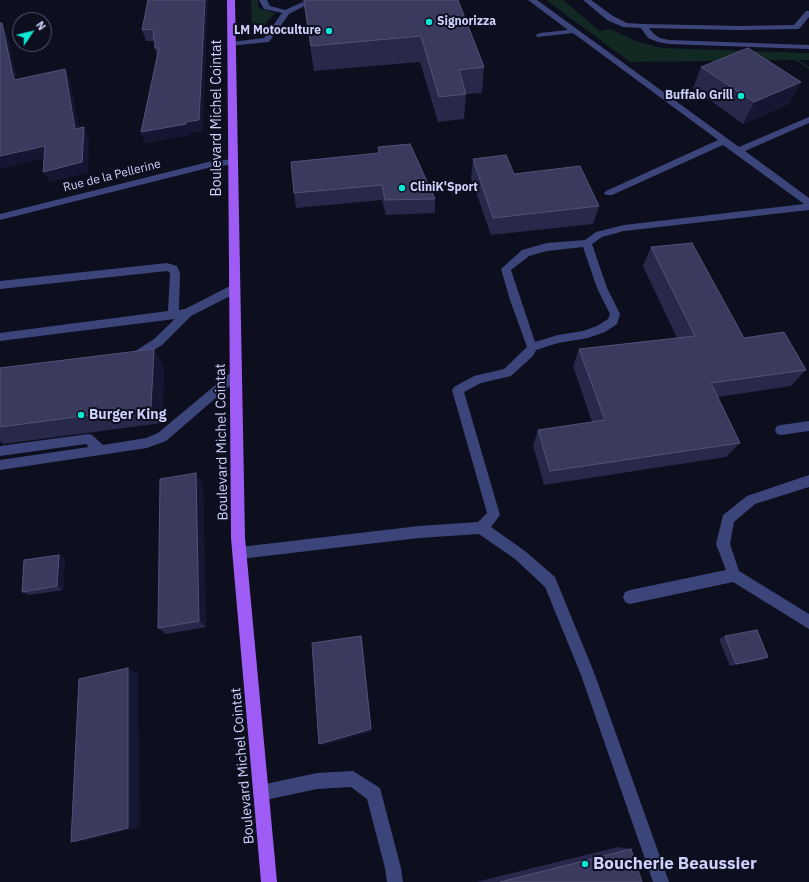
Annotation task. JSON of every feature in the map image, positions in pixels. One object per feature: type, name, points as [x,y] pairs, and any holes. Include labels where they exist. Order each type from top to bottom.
[{"type":"main road","name":"Boulevard Michel Cointat","points":[[231,0],[235,375],[240,553],[269,882]]},
{"type":"street","points":[[263,0],[267,7],[286,12]]},
{"type":"street","points":[[231,44],[266,40],[286,12],[302,4],[348,0]]},
{"type":"street","points":[[532,0],[809,203]]},
{"type":"street","points":[[587,0],[610,18],[626,25],[643,26],[739,28],[796,27],[809,13]]},
{"type":"street","points":[[643,26],[658,40],[669,42],[809,47]]},
{"type":"street","points":[[540,35],[575,31]]},
{"type":"street","points":[[738,152],[809,120]]},
{"type":"street","points":[[609,193],[724,141]]},
{"type":"street","name":"Rue de la Pellerine","points":[[0,217],[208,165],[232,162]]},
{"type":"street","points":[[481,528],[494,515],[458,390],[478,379],[507,373],[529,354],[532,347],[515,300],[506,269],[526,253],[547,247],[587,243],[599,234],[624,228],[809,207]]},
{"type":"street","points":[[532,347],[601,329],[613,321],[615,314],[602,288],[587,243]]},
{"type":"street","points":[[0,285],[167,267],[173,269],[175,273],[173,315]]},
{"type":"street","points":[[125,361],[145,352],[158,342],[187,313],[234,289]]},
{"type":"street","points":[[0,337],[187,313]]},
{"type":"street","points":[[0,465],[102,451],[147,443],[162,437],[235,375]]},
{"type":"street","points":[[781,430],[809,426]]},
{"type":"street","points":[[0,451],[88,439],[102,451]]},
{"type":"street","points":[[809,481],[800,482],[750,500],[728,519],[723,544],[734,575],[809,622]]},
{"type":"street","points":[[240,553],[419,532],[481,528],[520,555],[550,582],[588,675],[662,882]]},
{"type":"street","points":[[630,597],[734,575]]},
{"type":"street","points":[[261,793],[317,780],[353,779],[374,794],[393,868],[395,882]]},
{"type":"green space","points":[[251,0],[258,0],[258,8],[275,13],[261,29],[252,30]]},
{"type":"green space","points":[[546,0],[563,0],[600,31],[610,29],[636,41],[650,45],[663,48],[809,53],[809,60],[799,60],[809,67],[809,69],[795,60],[630,62]]},
{"type":"building","points":[[148,0],[205,0],[199,120],[186,122],[186,124],[141,132],[159,48],[155,48],[155,39],[153,39],[154,29],[142,30]]},
{"type":"building","points":[[304,0],[458,0],[484,67],[459,70],[466,94],[439,97],[421,36],[311,46]]},
{"type":"building","points":[[0,23],[2,23],[14,80],[65,69],[75,129],[84,127],[82,162],[43,172],[45,146],[0,156]]},
{"type":"building","points":[[748,48],[801,82],[754,102],[701,67]]},
{"type":"building","points":[[410,144],[435,199],[385,200],[382,185],[294,193],[291,162],[379,153],[378,147]]},
{"type":"building","points":[[506,155],[514,174],[580,166],[599,206],[493,218],[473,159]]},
{"type":"building","points":[[692,243],[744,338],[784,332],[806,370],[711,383],[740,443],[550,471],[538,430],[605,420],[579,349],[695,336],[651,247]]},
{"type":"building","name":"Burger King","points":[[154,349],[151,407],[0,427],[0,368]]},
{"type":"building","points":[[196,473],[199,621],[158,628],[160,479]]},
{"type":"building","points":[[59,555],[57,586],[22,592],[24,560]]},
{"type":"building","points":[[757,630],[768,657],[736,664],[725,636]]},
{"type":"building","points":[[361,636],[371,729],[319,744],[312,643]]},
{"type":"building","points":[[128,668],[128,828],[71,842],[79,679]]},
{"type":"building","name":"Boucherie Beaussier","points":[[631,849],[642,882],[500,882]]},
{"type":"place","name":"Signorizza","points":[[429,22]]},
{"type":"place","name":"LM Motoculture","points":[[329,31]]},
{"type":"place","name":"Buffalo Grill","points":[[741,96]]},
{"type":"place","name":"CliniK'Sport","points":[[402,188]]},
{"type":"place","name":"Burger King","points":[[81,415]]},
{"type":"place","name":"Boucherie Beaussier","points":[[585,864]]}]
